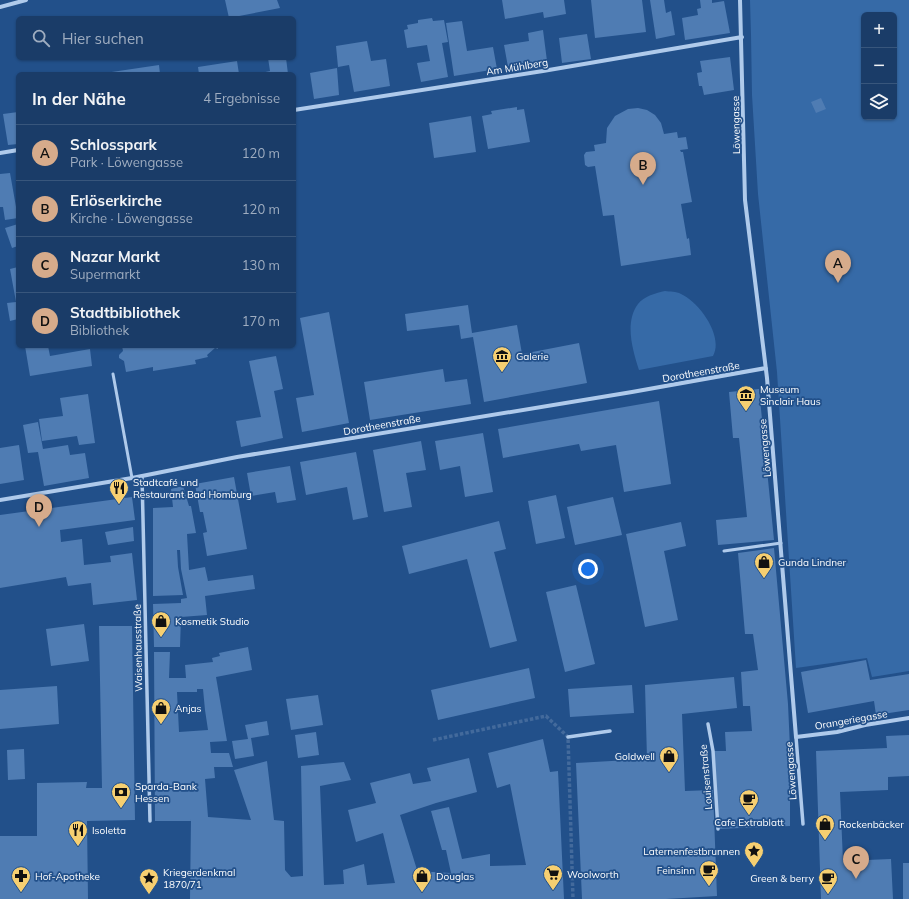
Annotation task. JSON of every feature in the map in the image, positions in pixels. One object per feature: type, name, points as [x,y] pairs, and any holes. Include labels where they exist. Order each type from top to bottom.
[{"type":"street","points":[[0,7],[26,0]]},
{"type":"street","name":"Löwengasse","points":[[740,0],[745,200],[766,368],[803,824]]},
{"type":"street","name":"Am Mühlberg","points":[[296,110],[543,71],[742,37]]},
{"type":"street","points":[[0,153],[16,150]]},
{"type":"street","name":"Dorotheenstraße","points":[[0,500],[132,478],[245,456],[632,392],[766,368]]},
{"type":"street","name":"Waisenhausstraße","points":[[142,476],[150,821]]},
{"type":"street","name":"Orangeriegasse","points":[[796,737],[837,732],[865,725],[909,718]]},
{"type":"street","name":"Louisenstraße","points":[[708,724],[713,752],[718,829]]},
{"type":"street","points":[[568,737],[610,731]]},
{"type":"lane","points":[[113,374],[132,478]]},
{"type":"lane","points":[[724,551],[781,543]]},
{"type":"shaded area","points":[[750,0],[909,0],[909,671],[872,677],[867,658],[796,668],[777,372],[758,194],[752,95]]},
{"type":"shaded area","points":[[665,291],[681,294],[695,304],[708,320],[715,339],[716,348],[713,356],[639,370],[632,346],[631,320],[638,304],[643,299]]},
{"type":"building","points":[[225,0],[277,0],[280,8],[239,16],[229,16]]},
{"type":"building","points":[[502,0],[564,0],[566,14],[544,18],[543,12],[505,19]]},
{"type":"building","points":[[591,0],[642,0],[646,32],[595,38]]},
{"type":"building","points":[[650,0],[664,0],[666,13],[671,11],[675,35],[656,39]]},
{"type":"building","points":[[700,0],[712,0],[712,3],[724,1],[730,33],[685,40],[682,18],[698,15],[697,9],[701,8]]},
{"type":"building","points":[[432,18],[433,21],[444,20],[448,42],[442,43],[448,77],[421,82],[417,63],[430,61],[427,45],[407,48],[404,30],[408,29],[407,25],[418,23],[418,20]]},
{"type":"building","points":[[462,21],[467,51],[493,47],[497,69],[454,76],[446,23]]},
{"type":"building","points":[[543,30],[547,61],[508,67],[504,45],[529,41],[528,33]]},
{"type":"building","points":[[587,34],[591,59],[562,63],[559,38]]},
{"type":"building","points":[[367,41],[371,61],[386,59],[390,86],[354,92],[349,65],[338,67],[336,46]]},
{"type":"building","points":[[730,57],[734,90],[704,95],[702,86],[699,86],[697,73],[702,72],[700,61]]},
{"type":"building","points":[[268,60],[286,60],[288,72],[265,72],[270,71]]},
{"type":"building","points":[[237,61],[239,72],[199,72],[198,67]]},
{"type":"building","points":[[159,65],[160,72],[112,72]]},
{"type":"building","points":[[337,68],[339,95],[314,99],[310,73]]},
{"type":"building","points":[[821,98],[826,109],[816,113],[811,102]]},
{"type":"building","points":[[517,107],[517,110],[524,109],[530,142],[488,149],[482,116],[492,114],[491,111]]},
{"type":"building","points":[[638,108],[647,110],[655,115],[661,123],[664,134],[677,132],[678,138],[686,137],[688,149],[680,150],[683,152],[692,202],[681,204],[687,239],[689,238],[691,255],[621,266],[614,215],[603,216],[595,166],[588,167],[585,165],[584,155],[586,152],[595,151],[594,145],[606,143],[607,128],[615,116],[628,109]]},
{"type":"building","points":[[16,112],[16,144],[8,145],[3,114]]},
{"type":"building","points":[[471,116],[476,152],[434,158],[429,123]]},
{"type":"building","points":[[10,173],[16,207],[16,218],[5,220],[3,207],[0,207],[0,174]]},
{"type":"building","points":[[16,225],[16,247],[12,248],[5,228]]},
{"type":"building","points":[[16,268],[16,302],[10,269]]},
{"type":"building","points":[[16,302],[16,320],[10,321],[7,303]]},
{"type":"building","points":[[468,305],[472,333],[517,325],[522,354],[579,343],[587,383],[484,402],[473,337],[461,339],[459,325],[407,331],[405,314]]},
{"type":"building","points":[[329,312],[349,423],[302,432],[296,398],[314,395],[300,318]]},
{"type":"building","points":[[25,348],[48,348],[50,356],[90,349],[92,366],[30,376]]},
{"type":"building","points":[[122,348],[215,348],[207,355],[208,357],[195,360],[196,364],[153,371],[153,367],[126,372],[124,361],[119,358],[119,355],[123,351]]},
{"type":"building","points":[[276,356],[283,389],[274,391],[283,438],[241,447],[236,421],[261,417],[249,361]]},
{"type":"building","points":[[443,369],[445,382],[467,379],[471,404],[370,420],[364,382]]},
{"type":"building","points":[[759,389],[774,540],[718,545],[716,520],[747,517],[739,438],[733,438],[729,392]]},
{"type":"building","points":[[88,394],[95,443],[79,445],[77,436],[42,441],[39,419],[63,416],[60,398]]},
{"type":"building","points":[[659,401],[671,484],[624,492],[616,445],[581,451],[579,444],[503,458],[498,429]]},
{"type":"building","points":[[38,422],[43,449],[68,445],[70,455],[85,453],[89,478],[44,486],[38,452],[28,453],[23,425]]},
{"type":"building","points":[[483,433],[493,492],[465,497],[460,466],[440,470],[435,441]]},
{"type":"building","points":[[421,441],[426,470],[406,473],[412,507],[384,512],[373,450]]},
{"type":"building","points":[[19,445],[24,480],[0,484],[0,448]]},
{"type":"building","points":[[356,452],[368,517],[353,520],[347,487],[306,495],[300,462]]},
{"type":"building","points":[[290,466],[296,500],[277,503],[275,492],[251,496],[247,473]]},
{"type":"building","points":[[234,477],[247,549],[207,556],[203,533],[207,532],[203,512],[200,512],[195,484]]},
{"type":"building","points":[[183,486],[189,506],[191,506],[196,533],[187,534],[189,570],[205,567],[208,581],[253,575],[255,589],[205,596],[207,615],[181,617],[180,647],[154,647],[153,604],[181,603],[181,599],[187,598],[181,569],[180,550],[177,550],[178,567],[183,595],[153,596],[153,508],[173,507],[171,489]]},
{"type":"building","points":[[556,495],[565,538],[536,544],[528,501]]},
{"type":"building","points":[[132,497],[135,520],[60,530],[61,542],[82,539],[84,565],[111,562],[110,556],[132,553],[137,600],[93,605],[91,583],[68,586],[66,577],[0,588],[0,515]]},
{"type":"building","points":[[613,497],[622,535],[575,545],[567,507]]},
{"type":"building","points":[[499,521],[506,549],[494,552],[517,641],[490,648],[467,559],[409,574],[402,546]]},
{"type":"building","points":[[681,522],[686,546],[664,551],[678,620],[645,627],[626,534]]},
{"type":"building","points":[[133,527],[134,541],[108,545],[105,532]]},
{"type":"building","points":[[774,548],[788,704],[790,748],[790,826],[718,829],[713,751],[726,751],[725,732],[752,731],[750,706],[743,706],[741,672],[758,670],[753,634],[745,634],[738,553]]},
{"type":"building","points":[[576,585],[595,664],[565,672],[546,592]]},
{"type":"building","points":[[84,624],[89,661],[51,666],[46,629]]},
{"type":"building","points":[[99,626],[132,626],[135,820],[87,821],[88,899],[0,899],[0,836],[37,836],[37,783],[87,782],[86,788],[102,788]]},
{"type":"building","points":[[248,647],[252,670],[216,677],[227,741],[210,742],[211,753],[229,753],[233,767],[214,767],[215,778],[205,779],[208,817],[251,820],[234,770],[267,761],[274,820],[284,821],[285,870],[291,877],[303,876],[301,766],[344,762],[351,780],[320,786],[324,885],[344,884],[343,870],[364,864],[367,885],[395,883],[383,833],[356,842],[348,810],[376,803],[370,783],[410,773],[413,784],[431,781],[427,768],[469,758],[477,792],[400,815],[418,873],[451,873],[446,850],[442,850],[431,811],[449,807],[462,859],[490,854],[490,866],[526,865],[510,784],[497,788],[488,753],[543,739],[550,772],[558,771],[564,899],[190,899],[191,821],[155,821],[154,652],[170,652],[169,678],[186,678],[185,665],[213,662],[212,658],[220,656],[219,653]],"holes":[[[197,689],[203,689],[208,730],[179,732],[177,692],[197,692]]]},
{"type":"building","points":[[866,660],[870,680],[909,674],[909,710],[876,715],[874,701],[808,713],[801,672]]},
{"type":"building","points":[[529,668],[535,698],[438,720],[431,690]]},
{"type":"building","points":[[734,677],[737,708],[682,714],[685,791],[713,790],[717,896],[666,899],[582,899],[576,763],[647,759],[645,685]]},
{"type":"building","points":[[632,685],[634,713],[570,717],[568,689]]},
{"type":"building","points":[[57,686],[59,724],[0,729],[0,690]]},
{"type":"building","points":[[318,695],[323,725],[291,730],[286,699]]},
{"type":"building","points":[[267,721],[269,735],[251,738],[254,756],[235,759],[232,741],[248,739],[245,725]]},
{"type":"building","points":[[316,732],[319,755],[298,758],[295,735]]},
{"type":"building","points":[[909,735],[909,776],[888,777],[888,790],[840,792],[843,861],[891,859],[893,899],[821,899],[816,751],[887,748],[886,736]]},
{"type":"building","points":[[24,749],[25,779],[8,780],[7,750]]},
{"type":"building","points":[[903,863],[909,863],[909,899],[903,899]]},
{"type":"tunnel","points":[[433,740],[546,716],[568,737],[573,899]]},
{"type":"place","name":"Erlöserkirche","points":[[643,185]]},
{"type":"place","name":"Schlosspark","points":[[838,283]]},
{"type":"place","name":"Galerie","points":[[502,373]]},
{"type":"place","name":"Museum Sinclair Haus","points":[[746,412]]},
{"type":"place","name":"Stadtcafé und Restaurant Bad Homburg","points":[[119,505]]},
{"type":"place","name":"Stadtbibliothek","points":[[39,527]]},
{"type":"place","name":"Gunda Lindner","points":[[764,579]]},
{"type":"place","name":"Kosmetik Studio","points":[[161,638]]},
{"type":"place","name":"Anjas","points":[[161,725]]},
{"type":"place","name":"Goldwell","points":[[669,773]]},
{"type":"place","name":"Sparda-Bank Hessen","points":[[121,809]]},
{"type":"place","name":"Cafe Extrablatt","points":[[749,816]]},
{"type":"place","name":"Rockenbäcker","points":[[825,841]]},
{"type":"place","name":"Isoletta","points":[[78,847]]},
{"type":"place","name":"Laternenfestbrunnen","points":[[754,868]]},
{"type":"place","name":"Nazar Markt","points":[[856,879]]},
{"type":"place","name":"Feinsinn","points":[[709,887]]},
{"type":"place","name":"Woolworth","points":[[553,891]]},
{"type":"place","name":"Hof-Apotheke","points":[[21,893]]},
{"type":"place","name":"Douglas","points":[[422,893]]},
{"type":"place","name":"Kriegerdenkmal 1870/71","points":[[149,895]]},
{"type":"place","name":"Green & berry","points":[[828,895]]}]
